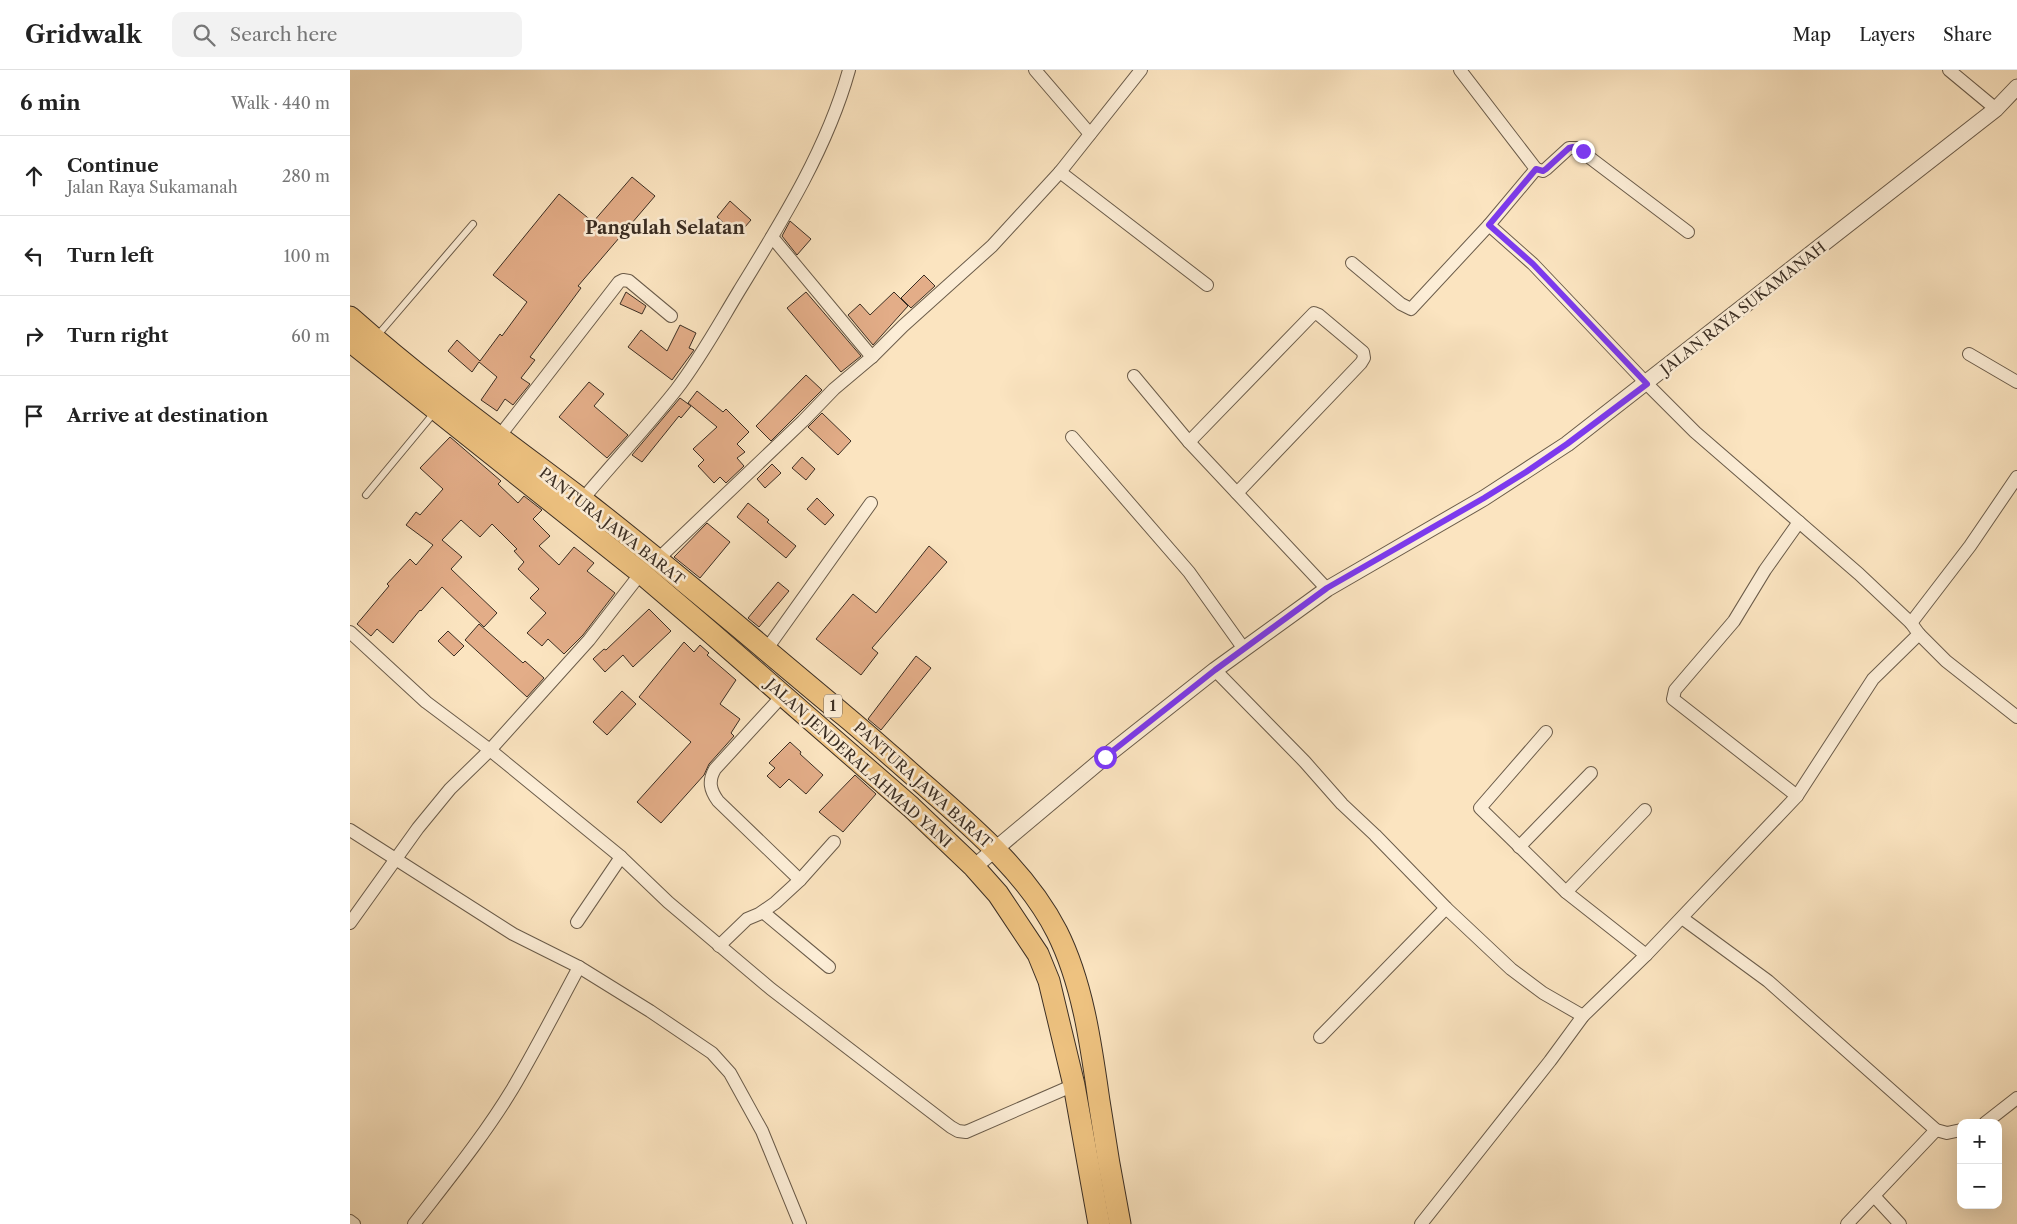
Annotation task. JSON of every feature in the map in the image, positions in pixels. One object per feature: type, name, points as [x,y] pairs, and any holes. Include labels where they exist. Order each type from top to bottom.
[{"type":"highway","name":"PANTURA JAWA BARAT","points":[[350,317],[374,339],[498,438],[582,500],[649,567],[766,650],[877,742],[995,849],[1022,879],[1042,905],[1058,934],[1070,964],[1088,1032],[1120,1224]]},
{"type":"highway","name":"JALAN JENDERAL AHMAD YANI","points":[[350,341],[437,410],[649,567],[783,695],[868,768],[974,867],[998,894],[1038,954],[1054,1000],[1074,1085],[1099,1224]]},
{"type":"street","points":[[582,500],[676,390],[704,349],[772,237],[818,152],[842,95],[849,70]]},
{"type":"street","points":[[1036,70],[1090,134]]},
{"type":"street","points":[[350,923],[418,828],[450,789],[490,750],[589,640],[649,567],[803,422],[834,389],[992,246],[1060,172],[1140,70]]},
{"type":"street","points":[[1460,70],[1536,169],[1543,171],[1569,148],[1577,148],[1688,232]]},
{"type":"street","points":[[1949,70],[1996,109]]},
{"type":"street","name":"JALAN RAYA SUKAMANAH","points":[[974,867],[1105,757],[1215,670],[1327,588],[1468,508],[1567,444],[1647,384],[2015,93]]},
{"type":"street","points":[[1352,263],[1400,304],[1411,309],[1489,225],[1536,169]]},
{"type":"street","points":[[1060,172],[1207,285]]},
{"type":"street","points":[[1489,225],[1533,264],[1695,432],[1911,623],[1919,634],[1946,660],[2017,717]]},
{"type":"street","points":[[772,237],[872,356]]},
{"type":"street","points":[[498,438],[619,282],[623,280],[628,281],[671,316]]},
{"type":"street","points":[[1189,442],[1314,313],[1319,315],[1363,352],[1364,358],[1361,363],[1237,493]]},
{"type":"street","points":[[1969,354],[2017,382]]},
{"type":"street","points":[[1134,376],[1189,442],[1327,588]]},
{"type":"street","points":[[1072,438],[1189,572],[1244,649]]},
{"type":"street","points":[[1911,623],[1970,546],[2017,477]]},
{"type":"street","points":[[766,650],[871,502]]},
{"type":"street","points":[[1797,796],[1673,698],[1679,685],[1734,621],[1765,570],[1799,522]]},
{"type":"street","points":[[350,632],[426,702],[490,750],[621,857],[719,946],[771,989],[851,1052],[958,1131],[966,1132],[1074,1085]]},
{"type":"street","points":[[1420,1224],[1550,1061],[1583,1016],[1682,918],[1797,796],[1873,680],[1919,634]]},
{"type":"street","points":[[1215,670],[1305,762],[1342,804],[1376,835],[1446,908],[1511,969],[1583,1016]]},
{"type":"street","points":[[783,695],[715,769],[710,782],[712,792],[718,801],[800,880]]},
{"type":"street","points":[[1546,732],[1480,808],[1566,892],[1646,955]]},
{"type":"street","points":[[1519,847],[1591,773]]},
{"type":"street","points":[[1566,892],[1646,810]]},
{"type":"street","points":[[350,830],[513,934],[579,967],[699,1042],[712,1053],[730,1072],[762,1131],[800,1224]]},
{"type":"street","points":[[719,946],[747,919],[763,912],[775,903],[800,880],[834,842]]},
{"type":"street","points":[[577,922],[621,857]]},
{"type":"street","points":[[1320,1037],[1446,908]]},
{"type":"street","points":[[763,912],[829,967]]},
{"type":"street","points":[[1682,918],[1768,981],[1936,1130],[1947,1133],[1957,1131]]},
{"type":"street","points":[[414,1224],[512,1090],[579,967]]},
{"type":"street","points":[[1990,1119],[2017,1098]]},
{"type":"street","points":[[1847,1224],[1936,1130]]},
{"type":"street","points":[[1874,1196],[1900,1224]]},
{"type":"street","points":[[350,1221],[354,1224]]},
{"type":"lane","points":[[374,339],[473,224]]},
{"type":"lane","points":[[366,494],[437,410]]},
{"type":"building","points":[[632,177],[655,196],[578,286],[581,288],[530,357],[535,360],[521,378],[530,384],[513,405],[505,399],[497,411],[481,400],[497,377],[479,362],[472,372],[448,351],[457,340],[480,361],[500,334],[502,336],[527,302],[493,275],[559,194],[593,222]]},
{"type":"building","points":[[730,201],[751,220],[738,235],[717,217]]},
{"type":"building","points":[[790,221],[811,239],[797,255],[782,236]]},
{"type":"building","points":[[924,275],[935,286],[911,308],[901,298]]},
{"type":"building","points":[[626,292],[646,306],[642,314],[620,304]]},
{"type":"building","points":[[806,292],[861,356],[841,372],[787,308]]},
{"type":"building","points":[[894,292],[908,306],[873,345],[848,315],[860,304],[870,315]]},
{"type":"building","points":[[680,325],[696,333],[689,348],[694,350],[672,380],[628,347],[641,330],[667,351]]},
{"type":"building","points":[[806,375],[822,390],[771,441],[756,426]]},
{"type":"building","points":[[589,382],[604,394],[594,406],[628,435],[607,458],[559,417]]},
{"type":"building","points":[[697,391],[723,412],[726,409],[749,432],[737,444],[745,452],[737,458],[744,466],[726,483],[720,477],[714,483],[698,466],[704,460],[693,449],[717,427],[688,403]]},
{"type":"building","points":[[680,398],[691,406],[681,418],[679,416],[642,462],[632,455]]},
{"type":"building","points":[[822,413],[851,441],[838,455],[808,427]]},
{"type":"building","points":[[450,437],[501,481],[498,484],[518,503],[524,496],[542,510],[533,519],[550,536],[539,546],[559,565],[574,547],[594,563],[587,571],[615,593],[583,635],[564,654],[548,639],[542,646],[527,633],[546,613],[530,598],[539,589],[518,569],[524,562],[514,551],[517,549],[492,524],[480,537],[461,520],[442,540],[462,557],[451,569],[497,613],[484,627],[442,587],[393,643],[377,629],[371,636],[357,624],[389,586],[387,584],[410,559],[416,565],[433,545],[406,525],[416,512],[420,515],[443,489],[420,468]]},
{"type":"building","points":[[802,457],[815,469],[806,480],[792,468]]},
{"type":"building","points":[[772,464],[781,473],[765,488],[757,479]]},
{"type":"building","points":[[817,498],[834,515],[825,525],[807,509]]},
{"type":"building","points":[[748,503],[796,546],[786,558],[737,517]]},
{"type":"building","points":[[707,523],[730,542],[700,578],[674,557]]},
{"type":"building","points":[[929,546],[947,562],[872,648],[878,653],[861,675],[816,639],[853,594],[876,613]]},
{"type":"building","points":[[778,582],[789,591],[759,627],[748,618]]},
{"type":"building","points":[[649,609],[671,631],[633,667],[623,655],[605,672],[593,659],[604,649],[606,650]]},
{"type":"building","points":[[479,624],[523,663],[525,661],[544,678],[527,697],[465,640]]},
{"type":"building","points":[[448,631],[464,646],[454,656],[438,641]]},
{"type":"building","points":[[684,642],[694,652],[700,645],[709,653],[707,655],[736,680],[720,704],[740,719],[731,733],[734,736],[709,764],[704,775],[661,823],[637,802],[691,742],[639,697]]},
{"type":"building","points":[[916,656],[931,668],[881,730],[868,719]]},
{"type":"building","points":[[622,691],[636,704],[607,735],[593,722]]},
{"type":"building","points":[[790,742],[823,775],[806,794],[789,779],[780,788],[767,776],[775,768],[769,763]]},
{"type":"building","points":[[855,775],[876,794],[843,832],[819,812]]},
{"type":"district","name":"Pangulah Selatan","points":[[665,228]]},
{"type":"route","points":[[1105,757],[1215,670],[1327,588],[1526,472],[1647,384],[1533,264],[1489,225],[1536,169],[1543,171],[1569,148],[1573,147],[1583,151]]}]
